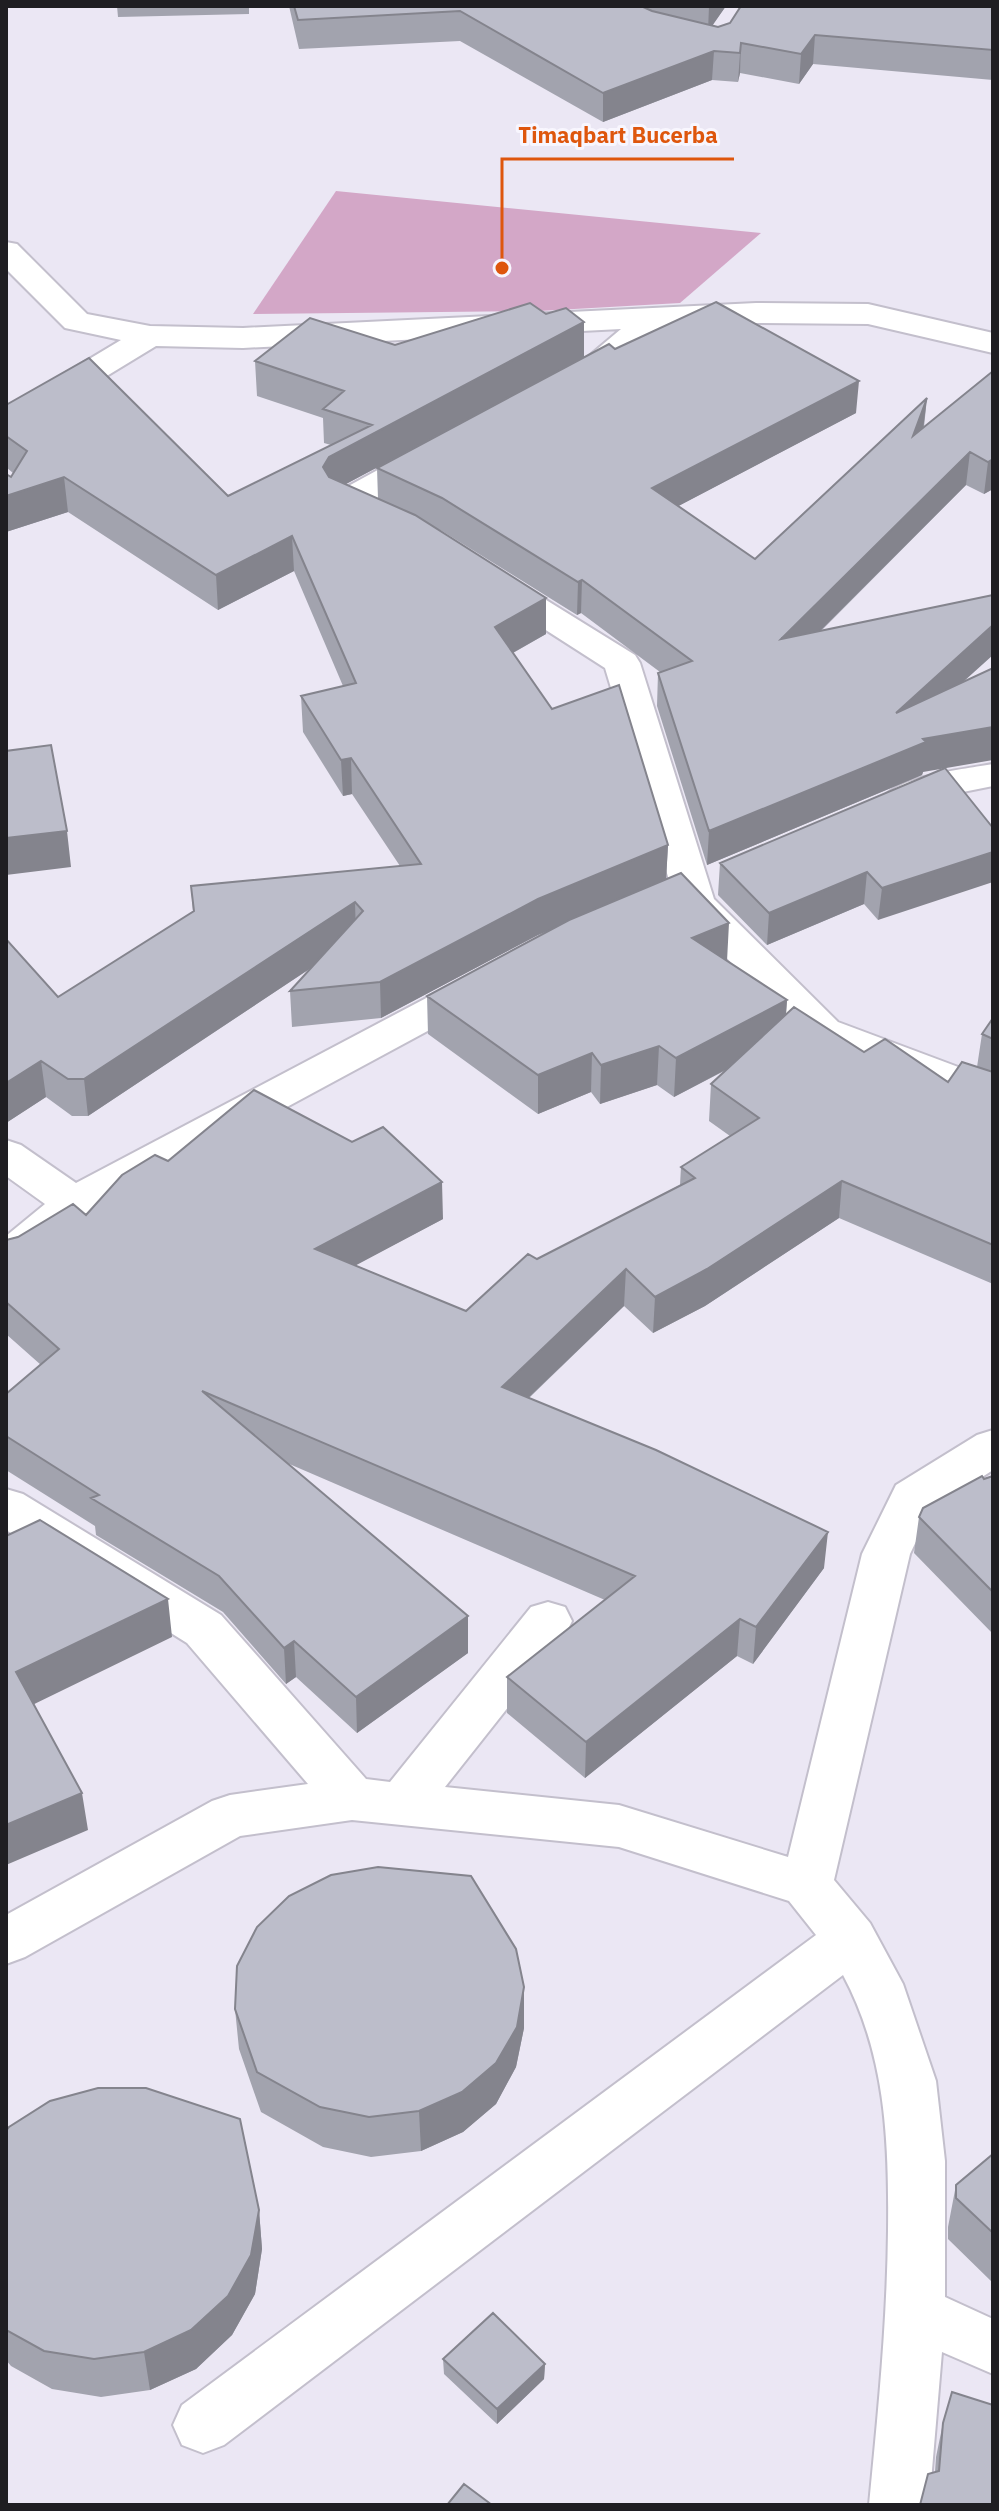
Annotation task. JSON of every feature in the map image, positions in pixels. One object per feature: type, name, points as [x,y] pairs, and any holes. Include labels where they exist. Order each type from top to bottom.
[{"type":"street","points":[[6,251],[76,321],[150,336],[243,338],[756,313],[868,314],[993,343]]},
{"type":"street","points":[[540,397],[594,368],[651,320]]},
{"type":"street","points":[[6,423],[150,336]]},
{"type":"street","points":[[401,528],[344,502],[459,439]]},
{"type":"street","points":[[468,566],[622,663],[696,903],[823,1032],[993,1095]]},
{"type":"street","points":[[862,817],[933,787],[993,775]]},
{"type":"street","points":[[6,1260],[74,1203],[511,969]]},
{"type":"street","points":[[6,1155],[74,1203]]},
{"type":"street","points":[[807,1885],[886,1554],[913,1498],[993,1447]]},
{"type":"street","points":[[6,1507],[204,1629],[377,1801]]},
{"type":"street","points":[[377,1801],[548,1621]]},
{"type":"street","points":[[6,1941],[230,1816],[377,1801],[619,1826],[807,1885],[851,1939],[884,2000],[909,2081],[917,2161],[916,2312],[899,2505]]},
{"type":"street","points":[[203,2425],[851,1939]]},
{"type":"street","points":[[916,2312],[993,2347]]},
{"type":"shaded area","points":[[336,191],[761,233],[680,303],[539,311],[253,314]]},
{"type":"building","points":[[294,6],[641,6],[718,27],[730,23],[741,6],[993,6],[993,50],[815,35],[801,54],[741,43],[740,53],[714,51],[603,93],[460,11],[298,20]]},
{"type":"building","points":[[716,302],[859,381],[652,488],[755,559],[927,398],[913,436],[993,371],[993,459],[988,462],[970,452],[781,639],[993,595],[993,625],[896,713],[993,668],[993,727],[923,739],[926,742],[709,831],[658,673],[692,661],[582,580],[578,582],[442,498],[377,468],[609,344],[615,349]]},
{"type":"building","points":[[530,303],[546,314],[566,308],[584,322],[329,457],[323,467],[329,477],[415,515],[546,598],[495,627],[552,709],[619,685],[668,845],[538,899],[380,982],[290,991],[363,911],[355,902],[84,1079],[68,1079],[41,1061],[6,1083],[6,939],[58,997],[194,911],[191,886],[421,864],[351,758],[341,760],[301,696],[356,683],[292,536],[216,575],[64,477],[6,496],[6,474],[11,477],[27,451],[6,436],[6,405],[89,358],[228,496],[372,425],[323,409],[344,391],[255,361],[310,318],[395,345]]},
{"type":"building","points":[[51,745],[67,831],[6,838],[6,751]]},
{"type":"building","points":[[945,768],[993,828],[993,852],[882,888],[867,872],[769,913],[720,863]]},
{"type":"building","points":[[681,873],[729,923],[692,938],[787,1000],[676,1058],[659,1046],[601,1065],[592,1053],[538,1075],[427,996],[569,920]]},
{"type":"building","points":[[794,1007],[864,1052],[885,1039],[948,1082],[962,1062],[993,1072],[993,1245],[842,1181],[707,1269],[655,1297],[626,1269],[502,1387],[656,1450],[828,1532],[756,1627],[740,1619],[586,1742],[507,1677],[635,1576],[202,1391],[468,1616],[356,1697],[294,1641],[284,1648],[219,1576],[91,1498],[99,1495],[6,1436],[6,1394],[59,1349],[6,1302],[6,1240],[18,1237],[73,1204],[86,1215],[122,1175],[155,1155],[168,1161],[254,1090],[352,1142],[383,1127],[442,1182],[315,1249],[466,1311],[528,1254],[537,1259],[695,1178],[681,1167],[759,1118],[711,1084]]},
{"type":"building","points":[[993,1018],[993,1039],[982,1034]]},
{"type":"building","points":[[982,1476],[984,1479],[993,1476],[993,1592],[919,1517],[923,1508]]},
{"type":"building","points":[[40,1520],[168,1599],[16,1672],[82,1793],[6,1825],[6,1536]]},
{"type":"building","points":[[378,1867],[471,1876],[516,1949],[524,1987],[517,2027],[496,2063],[462,2092],[419,2111],[369,2117],[320,2107],[257,2072],[235,2009],[237,1966],[257,1927],[289,1896],[331,1875]]},
{"type":"building","points":[[98,2088],[146,2088],[240,2119],[259,2210],[251,2255],[228,2296],[191,2330],[144,2352],[94,2359],[44,2351],[6,2330],[6,2131],[50,2101]]},
{"type":"building","points":[[993,2154],[993,2233],[956,2198],[956,2185]]},
{"type":"building","points":[[493,2313],[545,2364],[497,2409],[443,2359]]},
{"type":"building","points":[[952,2392],[993,2405],[993,2505],[920,2505],[928,2474],[939,2471],[943,2423]]},
{"type":"building","points":[[464,2484],[492,2505],[447,2505]]},
{"type":"place","name":"Timaqbart Bucerba","points":[[502,268]]}]
